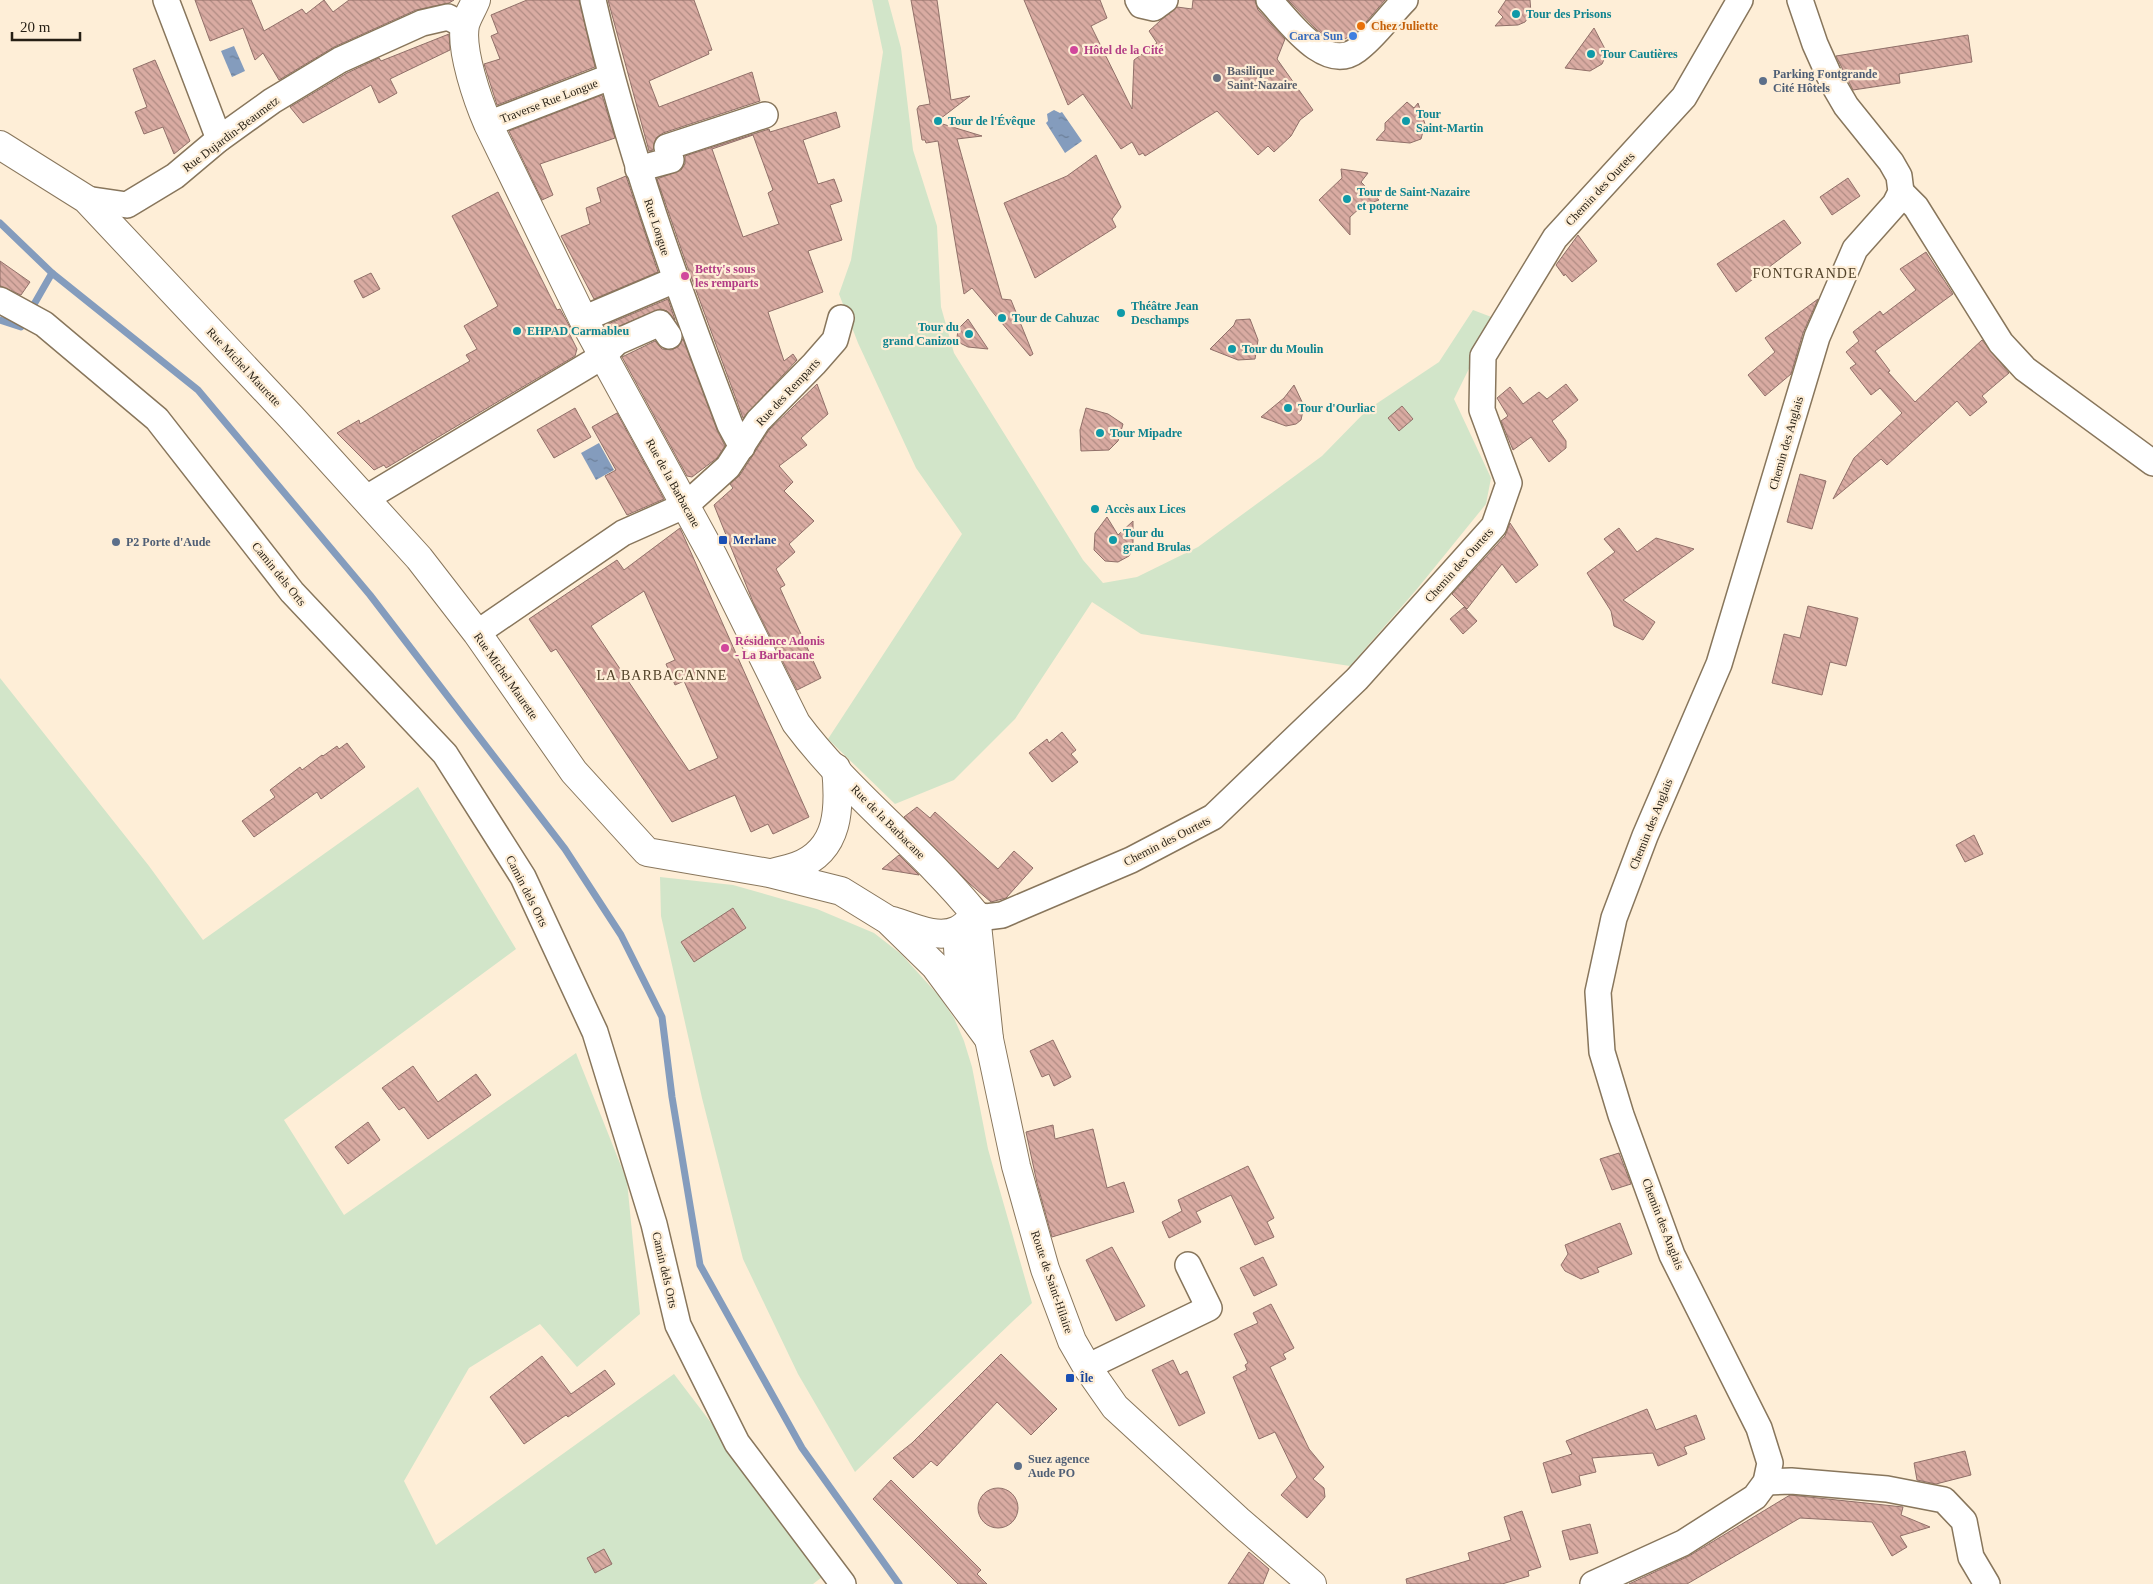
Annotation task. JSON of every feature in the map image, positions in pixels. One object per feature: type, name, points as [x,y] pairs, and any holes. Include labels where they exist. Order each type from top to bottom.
[{"type":"main road","name":"Rue de la Barbacane","points":[[476,0],[465,26],[466,47],[476,96],[488,124],[583,319],[686,505],[796,723],[813,746],[836,768],[862,798],[953,886],[976,915]]},
{"type":"main road","name":"Rue Dujardin-Beaumetz","points":[[0,145],[86,199]]},
{"type":"main road","name":"Rue Michel Maurette","points":[[86,199],[419,558],[476,633],[574,772],[647,852],[769,873],[841,891],[888,920],[935,966],[989,1038]]},
{"type":"main road","points":[[769,873],[798,866],[818,853],[828,843],[834,829],[839,798],[836,768]]},
{"type":"main road","points":[[888,920],[929,932],[944,934],[958,930],[976,915]]},
{"type":"main road","points":[[960,999],[958,947],[976,915]]},
{"type":"main road","name":"Route de Saint-Hilaire","points":[[976,915],[989,1038],[1016,1166],[1045,1269],[1072,1341],[1087,1367],[1115,1406],[1231,1514],[1312,1584]]},
{"type":"street","points":[[166,0],[219,140]]},
{"type":"street","name":"Rue Longue","points":[[593,0],[610,77],[638,169],[675,280],[730,425],[742,448]]},
{"type":"street","points":[[1138,0],[1141,5],[1154,8],[1165,0]]},
{"type":"street","points":[[1269,0],[1308,42],[1321,51],[1335,56],[1353,52],[1363,44],[1405,0]]},
{"type":"street","name":"Chemin des Ourtets","points":[[976,915],[986,917],[1002,915],[1131,860],[1214,817],[1357,679],[1494,526],[1509,483],[1482,410],[1483,356],[1555,238],[1684,97],[1740,0]]},
{"type":"street","points":[[1800,0],[1815,44],[1832,82],[1846,106],[1891,162],[1899,176],[1901,192],[1916,207],[2001,343],[2025,369],[2153,463]]},
{"type":"street","name":"Rue Dujardin-Beaumetz","points":[[86,199],[127,205],[175,176],[219,140],[272,101],[340,60],[422,23],[448,17],[465,26]]},
{"type":"street","name":"Traverse Rue Longue","points":[[488,124],[610,77]]},
{"type":"street","points":[[638,169],[671,160],[667,146],[765,115]]},
{"type":"street","name":"Chemin des Anglais","points":[[1766,1482],[1770,1463],[1759,1428],[1672,1255],[1621,1114],[1602,1052],[1598,992],[1617,909],[1644,836],[1719,664],[1817,337],[1855,249],[1895,204],[1901,192]]},
{"type":"street","points":[[583,319],[675,280]]},
{"type":"street","name":"Camin dels Orts","points":[[0,300],[42,322],[157,419],[292,592],[445,754],[523,877],[595,1032],[654,1224],[678,1325],[737,1443],[843,1584]]},
{"type":"street","name":"Rue des Remparts","points":[[476,633],[623,533],[686,505],[728,467],[742,448],[758,420],[814,364],[835,340],[841,318]]},
{"type":"street","points":[[365,499],[603,356],[617,342],[660,323],[669,336]]},
{"type":"street","points":[[1087,1367],[1209,1308],[1188,1265]]},
{"type":"street","points":[[1593,1584],[1682,1542],[1755,1497],[1766,1482],[1792,1480],[1887,1489],[1944,1500],[1964,1521],[1971,1557],[1987,1584]]},
{"type":"green space","points":[[872,0],[888,0],[901,48],[913,150],[937,226],[941,307],[954,353],[1083,560],[1103,583],[1137,577],[1198,547],[1322,456],[1367,410],[1439,362],[1473,310],[1494,318],[1454,399],[1491,478],[1486,504],[1417,589],[1350,666],[1141,634],[1092,602],[1015,719],[954,780],[895,804],[828,739],[962,534],[916,468],[858,343],[839,294],[851,260],[883,52]]},
{"type":"green space","points":[[0,678],[149,866],[203,940],[418,787],[516,949],[284,1120],[344,1215],[576,1053],[627,1181],[640,1314],[577,1367],[540,1324],[469,1368],[404,1481],[436,1545],[674,1374],[826,1574],[813,1584],[0,1584]]},
{"type":"green space","points":[[660,877],[733,885],[817,909],[874,933],[901,954],[939,996],[954,1018],[964,1041],[972,1067],[988,1149],[1032,1303],[855,1472],[798,1374],[743,1259],[702,1098],[661,916]]},
{"type":"water","points":[[234,46],[245,71],[232,77],[221,51]]},
{"type":"water","points":[[1054,110],[1062,112],[1082,141],[1065,153],[1046,123],[1048,121],[1047,114]]},
{"type":"water","points":[[599,443],[614,470],[596,480],[581,453]]},
{"type":"building","points":[[195,0],[251,0],[264,31],[302,9],[306,14],[324,0],[333,12],[349,0],[454,0],[449,3],[416,10],[334,47],[279,80],[263,53],[255,60],[243,28],[210,41]]},
{"type":"building","points":[[527,0],[579,0],[595,67],[497,105],[484,64],[500,59],[491,36],[498,33],[491,15]]},
{"type":"building","points":[[608,0],[694,0],[712,50],[708,51],[709,54],[649,81],[659,107],[752,72],[760,101],[663,133],[656,138],[653,150],[649,151]]},
{"type":"building","points":[[911,0],[937,0],[951,100],[970,96],[936,122],[982,136],[957,139],[1002,299],[1011,300],[1033,354],[1030,356],[972,288],[964,294],[938,141],[926,143],[925,140],[922,140],[917,109],[919,106],[930,104]]},
{"type":"building","name":"Basilique Saint-Nazaire","points":[[1024,0],[1100,0],[1107,18],[1091,26],[1132,109],[1134,60],[1157,43],[1149,31],[1161,20],[1177,7],[1192,9],[1193,0],[1255,0],[1258,10],[1285,39],[1277,59],[1313,110],[1300,120],[1291,136],[1274,152],[1268,146],[1258,155],[1217,111],[1145,156],[1143,153],[1139,155],[1132,142],[1121,149],[1083,94],[1068,105]]},
{"type":"building","points":[[1288,0],[1385,0],[1360,29],[1342,41],[1327,37],[1317,30]]},
{"type":"building","name":"Tour des Prisons","points":[[1506,0],[1530,0],[1531,13],[1525,22],[1518,25],[1495,26],[1503,17],[1498,12]]},
{"type":"building","name":"Tour Cautières","points":[[1594,28],[1605,49],[1606,55],[1602,64],[1590,71],[1565,68]]},
{"type":"building","points":[[449,34],[450,50],[390,79],[397,93],[379,103],[371,85],[303,123],[290,107],[347,73],[379,58],[381,61]]},
{"type":"building","points":[[1968,35],[1972,62],[1899,74],[1900,83],[1853,90],[1836,56]]},
{"type":"building","points":[[155,60],[190,141],[174,154],[163,127],[144,134],[135,112],[147,107],[133,69]]},
{"type":"building","points":[[602,95],[615,138],[540,164],[553,195],[542,200],[509,131]]},
{"type":"building","name":"Tour Saint-Martin","points":[[1407,102],[1414,108],[1418,103],[1425,124],[1421,139],[1410,143],[1376,140],[1385,130],[1385,123]]},
{"type":"building","points":[[836,112],[840,127],[803,140],[818,184],[834,179],[842,201],[830,205],[842,240],[808,251],[823,292],[768,312],[784,361],[793,354],[797,360],[743,418],[657,179],[681,170],[685,164],[685,156],[769,129],[770,132]],"holes":[[[753,135],[773,190],[768,193],[779,224],[743,237],[712,149]]]},
{"type":"building","points":[[1096,155],[1121,207],[1112,219],[1116,227],[1035,278],[1004,203],[1067,176]]},
{"type":"building","name":"Tour de Saint-Nazaire et poterne","points":[[1341,169],[1368,173],[1361,182],[1379,200],[1362,206],[1350,217],[1350,235],[1319,200],[1342,178]]},
{"type":"building","points":[[626,176],[658,272],[594,299],[561,236],[590,224],[586,208],[601,202],[597,188]]},
{"type":"building","points":[[1848,178],[1860,196],[1832,215],[1820,197]]},
{"type":"building","name":"EHPAD Carmableu","points":[[498,192],[557,310],[560,309],[571,329],[568,331],[577,349],[575,356],[386,468],[384,465],[374,470],[337,433],[359,420],[360,424],[470,361],[466,355],[477,349],[464,326],[498,306],[452,216]]},
{"type":"building","points":[[1784,220],[1801,243],[1736,292],[1717,264]]},
{"type":"building","points":[[1578,235],[1597,261],[1572,282],[1565,274],[1564,276],[1556,265]]},
{"type":"building","points":[[1926,252],[1953,294],[1875,351],[1890,371],[1888,372],[1915,402],[1982,340],[2009,373],[1982,396],[1987,402],[1970,416],[1957,401],[1887,465],[1881,459],[1833,499],[1854,458],[1902,413],[1880,388],[1871,395],[1850,368],[1856,364],[1846,352],[1859,341],[1853,332],[1880,311],[1883,315],[1916,290],[1900,269]]},
{"type":"building","points":[[0,261],[30,282],[21,295],[0,286]]},
{"type":"building","points":[[371,273],[380,289],[363,298],[354,281]]},
{"type":"building","points":[[668,299],[675,320],[667,311],[660,309],[610,330],[608,324]]},
{"type":"building","points":[[1818,299],[1803,333],[1791,374],[1765,396],[1748,375],[1775,352],[1765,338]]},
{"type":"building","name":"Tour du grand Canizou","points":[[968,319],[988,349],[968,347],[960,343],[957,338],[958,329]]},
{"type":"building","name":"Tour du Moulin","points":[[1250,319],[1258,340],[1255,359],[1238,360],[1210,349],[1234,325],[1236,320]]},
{"type":"building","points":[[683,339],[717,430],[725,446],[717,458],[692,477],[687,476],[622,357],[655,341],[662,349],[671,350],[678,347]]},
{"type":"building","points":[[817,384],[828,414],[801,438],[807,445],[779,466],[793,482],[784,491],[814,521],[789,544],[795,552],[776,569],[785,585],[780,588],[821,678],[797,690],[753,602],[714,505],[733,488],[730,484],[740,475],[769,430]]},
{"type":"building","points":[[1566,384],[1578,400],[1552,421],[1566,441],[1566,448],[1549,462],[1531,437],[1513,450],[1501,421],[1508,416],[1497,398],[1510,387],[1523,404],[1539,392],[1547,399]]},
{"type":"building","name":"Tour d'Ourliac","points":[[1294,385],[1304,406],[1301,420],[1296,424],[1286,426],[1261,417],[1284,398]]},
{"type":"building","points":[[1402,406],[1413,419],[1399,431],[1388,418]]},
{"type":"building","points":[[575,408],[591,437],[554,458],[537,430]]},
{"type":"building","name":"Tour Mipadre","points":[[1086,408],[1108,414],[1123,424],[1118,441],[1109,450],[1081,451],[1080,430]]},
{"type":"building","points":[[617,413],[664,499],[627,515],[605,476],[616,470],[592,427]]},
{"type":"building","points":[[1800,474],[1826,481],[1812,529],[1787,522]]},
{"type":"building","name":"Tour du grand Brulas","points":[[1107,517],[1118,535],[1133,521],[1133,548],[1129,556],[1118,562],[1105,561],[1094,550],[1095,533]]},
{"type":"building","points":[[1510,523],[1538,565],[1516,583],[1502,564],[1467,609],[1452,594],[1505,536]]},
{"type":"building","points":[[680,528],[809,817],[773,834],[768,824],[751,832],[735,795],[672,822],[556,649],[551,652],[529,619],[617,560],[624,570]],"holes":[[[644,591],[675,660],[666,664],[675,685],[684,681],[718,758],[689,771],[591,626]]]},
{"type":"building","points":[[1619,528],[1637,552],[1656,538],[1694,549],[1623,600],[1655,622],[1643,640],[1614,626],[1611,611],[1587,573],[1615,552],[1604,539]]},
{"type":"building","points":[[1808,606],[1858,618],[1846,666],[1830,662],[1822,695],[1772,683],[1784,634],[1800,638]]},
{"type":"building","points":[[1464,607],[1477,621],[1463,634],[1450,619]]},
{"type":"building","points":[[1062,732],[1076,750],[1071,754],[1078,762],[1052,782],[1029,753],[1047,739],[1049,743]]},
{"type":"building","points":[[347,743],[365,767],[321,799],[317,792],[254,837],[242,821],[275,797],[270,790],[300,767],[302,770],[337,746],[339,749]]},
{"type":"building","points":[[917,807],[930,818],[935,812],[998,869],[1014,851],[1033,868],[1006,898],[991,902],[970,884],[904,817]]},
{"type":"building","points":[[1974,835],[1983,854],[1965,862],[1956,845]]},
{"type":"building","points":[[899,855],[919,875],[882,869]]},
{"type":"building","points":[[733,908],[746,928],[694,962],[681,942]]},
{"type":"building","points":[[1053,1040],[1071,1077],[1054,1086],[1049,1074],[1042,1077],[1030,1051]]},
{"type":"building","points":[[413,1066],[438,1102],[476,1074],[491,1095],[428,1139],[404,1107],[399,1110],[382,1088]]},
{"type":"building","points":[[368,1122],[380,1140],[348,1164],[335,1147]]},
{"type":"building","points":[[1053,1125],[1055,1139],[1093,1129],[1107,1188],[1124,1182],[1134,1212],[1052,1237],[1037,1183],[1026,1132]]},
{"type":"building","points":[[1619,1153],[1631,1184],[1612,1190],[1600,1159]]},
{"type":"building","points":[[1248,1166],[1274,1218],[1267,1222],[1274,1237],[1255,1245],[1231,1195],[1196,1212],[1201,1222],[1169,1238],[1162,1222],[1182,1211],[1178,1200]]},
{"type":"building","points":[[1620,1223],[1632,1254],[1597,1268],[1599,1272],[1581,1279],[1565,1271],[1561,1265],[1568,1254],[1565,1245]]},
{"type":"building","points":[[1112,1247],[1145,1306],[1116,1321],[1086,1260]]},
{"type":"building","points":[[1263,1257],[1277,1285],[1254,1296],[1240,1268]]},
{"type":"building","points":[[1271,1304],[1294,1348],[1283,1354],[1286,1359],[1270,1367],[1309,1449],[1324,1467],[1313,1479],[1324,1488],[1325,1497],[1307,1518],[1281,1495],[1297,1477],[1275,1432],[1259,1439],[1233,1377],[1247,1370],[1245,1365],[1248,1363],[1234,1334],[1258,1323],[1253,1313]]},
{"type":"building","points":[[1001,1354],[1057,1409],[1031,1435],[997,1402],[937,1466],[931,1461],[913,1478],[893,1458],[912,1443]]},
{"type":"building","points":[[542,1356],[571,1394],[605,1370],[615,1384],[568,1417],[566,1415],[524,1444],[490,1397]]},
{"type":"building","points":[[1173,1360],[1180,1375],[1187,1371],[1205,1413],[1179,1426],[1152,1370]]},
{"type":"building","points":[[1647,1409],[1656,1430],[1696,1415],[1705,1439],[1684,1447],[1687,1454],[1658,1466],[1653,1453],[1592,1458],[1596,1472],[1579,1476],[1581,1485],[1552,1493],[1543,1463],[1572,1454],[1566,1441]]},
{"type":"building","points":[[1965,1451],[1971,1475],[1936,1484],[1917,1480],[1914,1463]]},
{"type":"building","points":[[891,1480],[981,1570],[977,1574],[987,1584],[958,1584],[873,1499]]},
{"type":"building","points":[[998,1488],[1012,1494],[1018,1508],[1012,1522],[998,1528],[984,1522],[978,1508],[984,1494]]},
{"type":"building","points":[[1790,1495],[1903,1507],[1901,1515],[1930,1527],[1900,1536],[1907,1547],[1892,1556],[1872,1522],[1800,1518],[1687,1584],[1629,1584],[1689,1556]]},
{"type":"building","points":[[1522,1511],[1541,1567],[1528,1571],[1529,1576],[1502,1584],[1407,1584],[1406,1579],[1470,1560],[1468,1553],[1511,1540],[1504,1517]]},
{"type":"building","points":[[1590,1524],[1598,1553],[1570,1560],[1562,1531]]},
{"type":"building","points":[[604,1549],[612,1564],[595,1573],[587,1558]]},
{"type":"building","points":[[1249,1552],[1269,1569],[1263,1584],[1228,1584]]},
{"type":"waterway","points":[[0,223],[52,273],[198,390],[370,595],[565,849],[621,935],[662,1017],[672,1097],[700,1265],[802,1448],[899,1584]]},
{"type":"waterway","points":[[0,320],[21,327],[52,273]]},
{"type":"place","name":"Tour des Prisons","points":[[1516,14]]},
{"type":"place","name":"Chez Juliette","points":[[1361,26]]},
{"type":"place","name":"Carca Sun","points":[[1353,36]]},
{"type":"place","name":"Hôtel de la Cité","points":[[1074,50]]},
{"type":"place","name":"Tour Cautières","points":[[1591,54]]},
{"type":"place","name":"Basilique Saint-Nazaire","points":[[1217,78]]},
{"type":"place","name":"Parking Fontgrande Cité Hôtels","points":[[1763,81]]},
{"type":"place","name":"Tour de l'Évêque","points":[[938,121]]},
{"type":"place","name":"Tour Saint-Martin","points":[[1406,121]]},
{"type":"place","name":"Tour de Saint-Nazaire et poterne","points":[[1347,199]]},
{"type":"place","name":"Betty's sous les remparts","points":[[685,276]]},
{"type":"place","name":"Théâtre Jean Deschamps","points":[[1121,313]]},
{"type":"place","name":"Tour de Cahuzac","points":[[1002,318]]},
{"type":"place","name":"EHPAD Carmableu","points":[[517,331]]},
{"type":"place","name":"Tour du grand Canizou","points":[[969,334]]},
{"type":"place","name":"Tour du Moulin","points":[[1232,349]]},
{"type":"place","name":"Tour d'Ourliac","points":[[1288,408]]},
{"type":"place","name":"Tour Mipadre","points":[[1100,433]]},
{"type":"place","name":"Accès aux Lices","points":[[1095,509]]},
{"type":"place","name":"Merlane","points":[[723,540]]},
{"type":"place","name":"Tour du grand Brulas","points":[[1113,540]]},
{"type":"place","name":"P2 Porte d'Aude","points":[[116,542]]},
{"type":"place","name":"Résidence Adonis - La Barbacane","points":[[725,648]]},
{"type":"place","name":"Île","points":[[1070,1378]]},
{"type":"place","name":"Suez agence Aude PO","points":[[1018,1466]]},
{"type":"district","name":"FONTGRANDE","points":[[1805,273]]},
{"type":"district","name":"LA BARBACANNE","points":[[662,675]]}]
